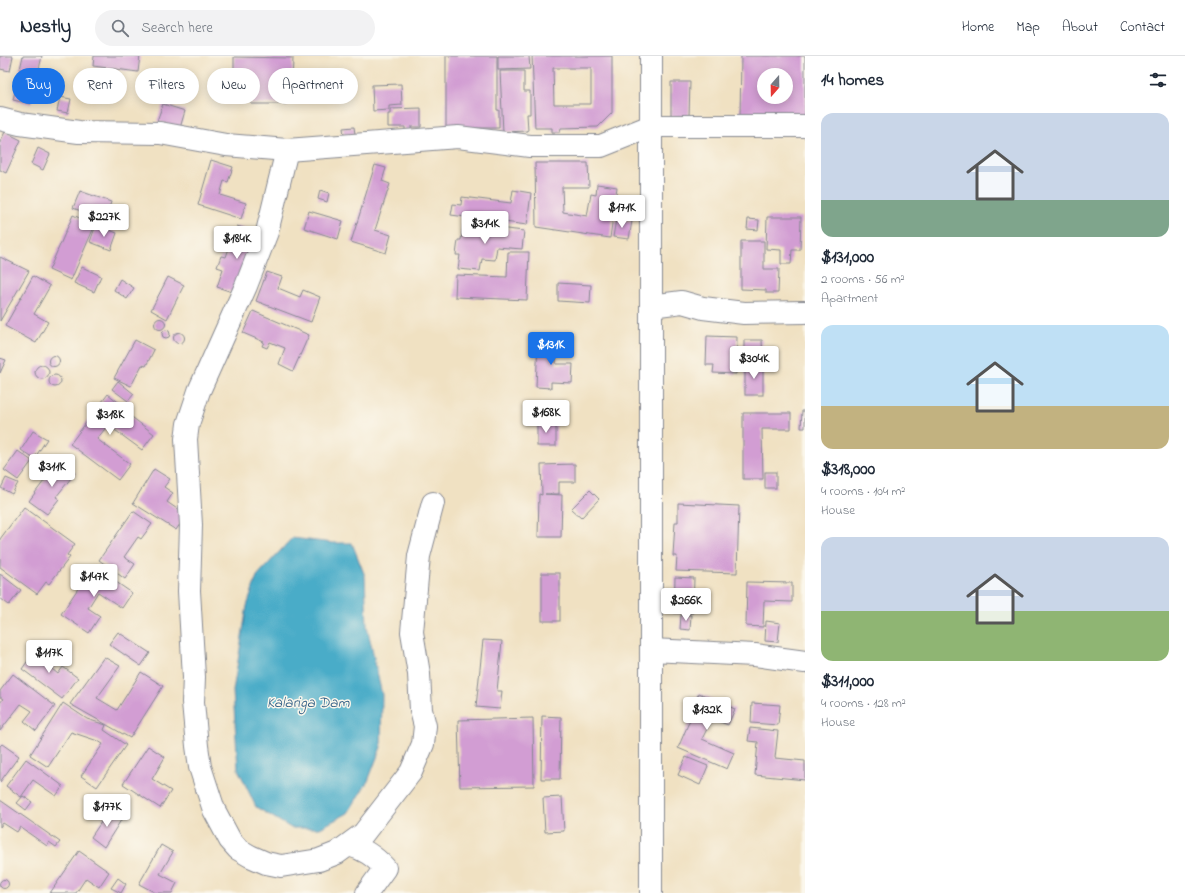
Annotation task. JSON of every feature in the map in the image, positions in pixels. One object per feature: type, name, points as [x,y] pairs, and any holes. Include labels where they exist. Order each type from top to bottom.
[{"type":"street","points":[[650,56],[651,893]]},
{"type":"street","points":[[0,119],[20,124],[80,132],[160,133],[226,145],[287,150],[458,137],[530,146],[601,146],[651,126],[805,126]]},
{"type":"street","points":[[287,150],[267,232],[246,286],[199,391],[188,424],[186,439],[192,525],[189,591],[194,677],[194,727],[200,767],[209,797],[230,840],[238,849],[266,863],[281,866],[319,860],[337,853],[363,834],[411,772],[423,744],[425,726],[421,710],[419,674],[412,632],[419,556],[433,503]]},
{"type":"street","points":[[651,306],[682,302],[703,308],[724,311],[805,312]]},
{"type":"street","points":[[651,650],[754,655],[805,662]]},
{"type":"street","points":[[349,845],[361,848],[376,858],[385,868],[367,893]]},
{"type":"water","name":"Kalariga Dam","points":[[292,538],[333,543],[352,543],[365,576],[367,626],[382,695],[381,747],[368,781],[348,813],[320,828],[291,828],[256,807],[238,769],[233,691],[247,606],[257,576]]},
{"type":"building","points":[[0,56],[13,56],[10,71],[0,69]]},
{"type":"building","points":[[23,56],[42,56],[39,68],[20,68]]},
{"type":"building","points":[[94,56],[140,56],[138,68],[135,68],[135,72],[127,71],[127,68],[93,66]]},
{"type":"building","points":[[446,56],[497,56],[497,110],[499,110],[499,128],[446,128]]},
{"type":"building","points":[[498,56],[529,56],[530,69],[498,70]]},
{"type":"building","points":[[532,56],[612,56],[612,113],[598,127],[561,128],[560,132],[552,132],[552,128],[535,128]],"holes":[[[553,68],[591,68],[591,104],[554,104]]]},
{"type":"building","points":[[741,56],[805,56],[805,119],[740,118]]},
{"type":"building","points":[[234,57],[293,58],[293,68],[268,68],[268,104],[260,104],[260,68],[234,68]]},
{"type":"building","points":[[500,71],[524,71],[524,91],[530,91],[530,114],[527,114],[528,131],[503,132]]},
{"type":"building","points":[[671,82],[690,82],[689,117],[671,117]]},
{"type":"building","points":[[401,84],[402,105],[389,106],[389,110],[373,111],[372,85]]},
{"type":"building","points":[[65,98],[71,99],[68,113],[57,111],[58,104],[65,104]]},
{"type":"building","points":[[163,104],[185,111],[180,128],[157,121]]},
{"type":"building","points":[[421,108],[421,127],[411,127],[411,130],[405,130],[405,127],[388,127],[388,114],[390,114],[390,109]]},
{"type":"building","points":[[354,127],[355,134],[344,135],[343,128]]},
{"type":"building","points":[[5,132],[21,140],[6,173],[0,170],[0,142]]},
{"type":"building","points":[[38,148],[50,154],[43,170],[31,164]]},
{"type":"building","points":[[211,160],[233,167],[228,182],[224,181],[220,195],[246,203],[241,219],[198,205]]},
{"type":"building","points":[[535,163],[588,163],[589,187],[562,187],[563,212],[587,216],[591,194],[596,195],[597,184],[617,187],[610,238],[536,227]]},
{"type":"building","points":[[375,165],[386,168],[382,181],[390,184],[375,230],[391,235],[386,253],[351,242]]},
{"type":"building","points":[[320,190],[329,193],[327,202],[318,199]]},
{"type":"building","points":[[513,190],[531,193],[527,225],[451,215],[453,204],[461,205],[462,197],[511,203]]},
{"type":"building","points":[[80,191],[111,202],[105,220],[73,208]]},
{"type":"building","points":[[309,211],[343,221],[338,239],[304,228]]},
{"type":"building","points":[[73,215],[95,225],[71,280],[49,270]]},
{"type":"building","points":[[767,217],[801,217],[800,250],[792,250],[791,264],[781,264],[781,250],[766,249]]},
{"type":"building","points":[[616,219],[632,221],[629,239],[613,237]]},
{"type":"building","points":[[748,219],[759,220],[758,230],[747,229]]},
{"type":"building","points":[[463,224],[524,231],[522,249],[497,247],[495,260],[482,259],[480,271],[458,269],[460,255],[456,255],[458,240],[461,240]]},
{"type":"building","points":[[96,225],[117,233],[111,250],[90,242]]},
{"type":"building","points":[[237,226],[258,233],[238,294],[217,287],[223,269],[217,267],[221,256],[226,257]]},
{"type":"building","points":[[741,241],[764,241],[764,269],[779,269],[778,293],[766,293],[766,290],[741,289]]},
{"type":"building","points":[[508,252],[529,252],[527,300],[455,297],[456,275],[507,277]]},
{"type":"building","points":[[0,257],[29,271],[0,321]]},
{"type":"building","points":[[82,267],[101,276],[94,292],[74,283]]},
{"type":"building","points":[[267,272],[282,277],[278,288],[300,297],[303,290],[320,297],[311,322],[256,301]]},
{"type":"building","points":[[33,276],[50,286],[34,314],[48,322],[36,343],[5,326]]},
{"type":"building","points":[[168,277],[184,285],[167,319],[151,310]]},
{"type":"building","points":[[120,279],[134,288],[127,299],[114,290]]},
{"type":"building","points":[[558,283],[591,285],[590,303],[558,301]]},
{"type":"building","points":[[253,311],[309,335],[293,371],[279,364],[285,348],[270,342],[267,348],[262,346],[264,342],[243,333]]},
{"type":"building","points":[[158,319],[162,319],[164,320],[164,328],[158,329],[155,326],[155,322]]},
{"type":"building","points":[[164,330],[168,330],[170,334],[168,338],[164,338],[162,336],[162,332]]},
{"type":"building","points":[[177,333],[181,333],[183,334],[183,342],[177,343],[174,340],[174,336]]},
{"type":"building","points":[[707,336],[737,337],[736,374],[713,373],[714,365],[706,365]]},
{"type":"building","points":[[135,340],[154,350],[146,366],[142,365],[131,386],[114,378]]},
{"type":"building","points":[[538,340],[557,341],[556,364],[573,364],[572,383],[551,382],[551,388],[536,387]]},
{"type":"building","points":[[744,340],[762,340],[763,363],[744,363]]},
{"type":"building","points":[[54,355],[58,357],[60,361],[58,365],[54,367],[50,365],[48,361],[50,357]]},
{"type":"building","points":[[0,358],[6,360],[0,373]]},
{"type":"building","points":[[745,364],[763,364],[763,395],[745,395]]},
{"type":"building","points":[[39,365],[45,365],[49,369],[49,375],[45,379],[39,379],[35,375],[35,369]]},
{"type":"building","points":[[55,375],[59,377],[61,381],[59,385],[55,387],[51,385],[49,381],[51,377]]},
{"type":"building","points":[[118,381],[134,394],[128,401],[112,389]]},
{"type":"building","points":[[108,394],[122,405],[120,408],[154,434],[142,450],[108,425],[97,439],[130,464],[118,480],[70,444]]},
{"type":"building","points":[[802,411],[805,411],[805,428],[801,428]]},
{"type":"building","points":[[743,413],[791,413],[791,429],[762,429],[763,479],[743,479]]},
{"type":"building","points":[[537,421],[556,421],[556,446],[537,446]]},
{"type":"building","points":[[33,431],[47,439],[34,459],[21,450]]},
{"type":"building","points":[[18,451],[32,461],[18,480],[4,470]]},
{"type":"building","points":[[59,461],[75,473],[56,497],[59,499],[47,514],[29,501]]},
{"type":"building","points":[[575,464],[575,482],[559,482],[559,494],[545,494],[562,495],[561,537],[538,537],[539,494],[542,495],[541,465]]},
{"type":"building","points":[[154,469],[170,479],[164,487],[173,493],[167,502],[186,515],[176,530],[133,503]]},
{"type":"building","points":[[765,472],[776,472],[776,488],[765,488]]},
{"type":"building","points":[[6,478],[18,483],[12,494],[1,488]]},
{"type":"building","points":[[590,490],[599,499],[581,518],[571,509]]},
{"type":"building","points":[[678,503],[739,506],[737,573],[676,571],[677,556],[673,556],[675,522],[678,522]]},
{"type":"building","points":[[24,507],[75,544],[67,555],[70,557],[49,584],[46,582],[37,594],[0,567],[0,539]]},
{"type":"building","points":[[133,511],[152,524],[141,539],[138,537],[124,557],[135,564],[125,579],[99,560]]},
{"type":"building","points":[[93,566],[132,593],[122,608],[98,592],[88,608],[100,616],[89,633],[61,614]]},
{"type":"building","points":[[542,573],[560,573],[560,621],[542,621]]},
{"type":"building","points":[[0,574],[21,590],[9,605],[0,598]]},
{"type":"building","points":[[675,577],[694,578],[693,613],[674,613]]},
{"type":"building","points":[[747,582],[792,583],[792,602],[764,601],[763,627],[746,626]]},
{"type":"building","points":[[681,615],[691,615],[690,630],[680,629]]},
{"type":"building","points":[[766,621],[780,623],[778,642],[765,641]]},
{"type":"building","points":[[118,632],[150,653],[141,666],[109,644]]},
{"type":"building","points":[[483,640],[502,641],[497,691],[502,691],[500,709],[476,707]]},
{"type":"building","points":[[37,648],[57,663],[52,669],[58,674],[63,667],[78,678],[62,699],[22,669]]},
{"type":"building","points":[[104,657],[120,666],[97,698],[117,710],[141,672],[163,686],[130,738],[70,704]]},
{"type":"building","points":[[13,674],[55,706],[36,731],[24,721],[32,711],[21,704],[0,731],[0,703],[3,699],[0,697],[0,691]]},
{"type":"building","points":[[699,693],[735,709],[728,725],[712,719],[702,739],[734,753],[727,769],[678,748],[695,708],[693,706]]},
{"type":"building","points":[[63,703],[87,719],[106,725],[104,730],[126,745],[97,787],[81,776],[103,744],[98,741],[71,732],[48,767],[30,755]]},
{"type":"building","points":[[752,703],[780,705],[778,725],[751,723]]},
{"type":"building","points":[[542,716],[561,717],[560,779],[541,779]]},
{"type":"building","points":[[533,718],[534,786],[460,787],[458,720]]},
{"type":"building","points":[[750,728],[778,731],[775,758],[805,761],[805,780],[755,775],[758,742],[748,741]]},
{"type":"building","points":[[2,744],[19,756],[0,782],[0,746]]},
{"type":"building","points":[[148,746],[165,757],[152,779],[171,791],[160,808],[123,784]]},
{"type":"building","points":[[686,757],[708,766],[700,785],[678,775]]},
{"type":"building","points":[[26,759],[63,786],[56,796],[33,780],[21,797],[6,786]]},
{"type":"building","points":[[23,796],[32,802],[26,810],[17,803]]},
{"type":"building","points":[[562,797],[564,831],[545,832],[543,798]]},
{"type":"building","points":[[0,800],[60,842],[56,847],[49,842],[47,846],[20,827],[17,832],[3,823],[0,827]]},
{"type":"building","points":[[110,809],[123,817],[104,847],[91,837]]},
{"type":"building","points":[[161,845],[173,852],[160,874],[177,883],[172,893],[156,893],[139,884]]},
{"type":"building","points":[[79,851],[109,872],[99,887],[86,878],[76,893],[50,893]]},
{"type":"building","points":[[118,878],[126,884],[121,893],[111,888]]},
{"type":"building","points":[[2,880],[6,880],[8,884],[6,888],[2,888],[0,886],[0,882]]}]
